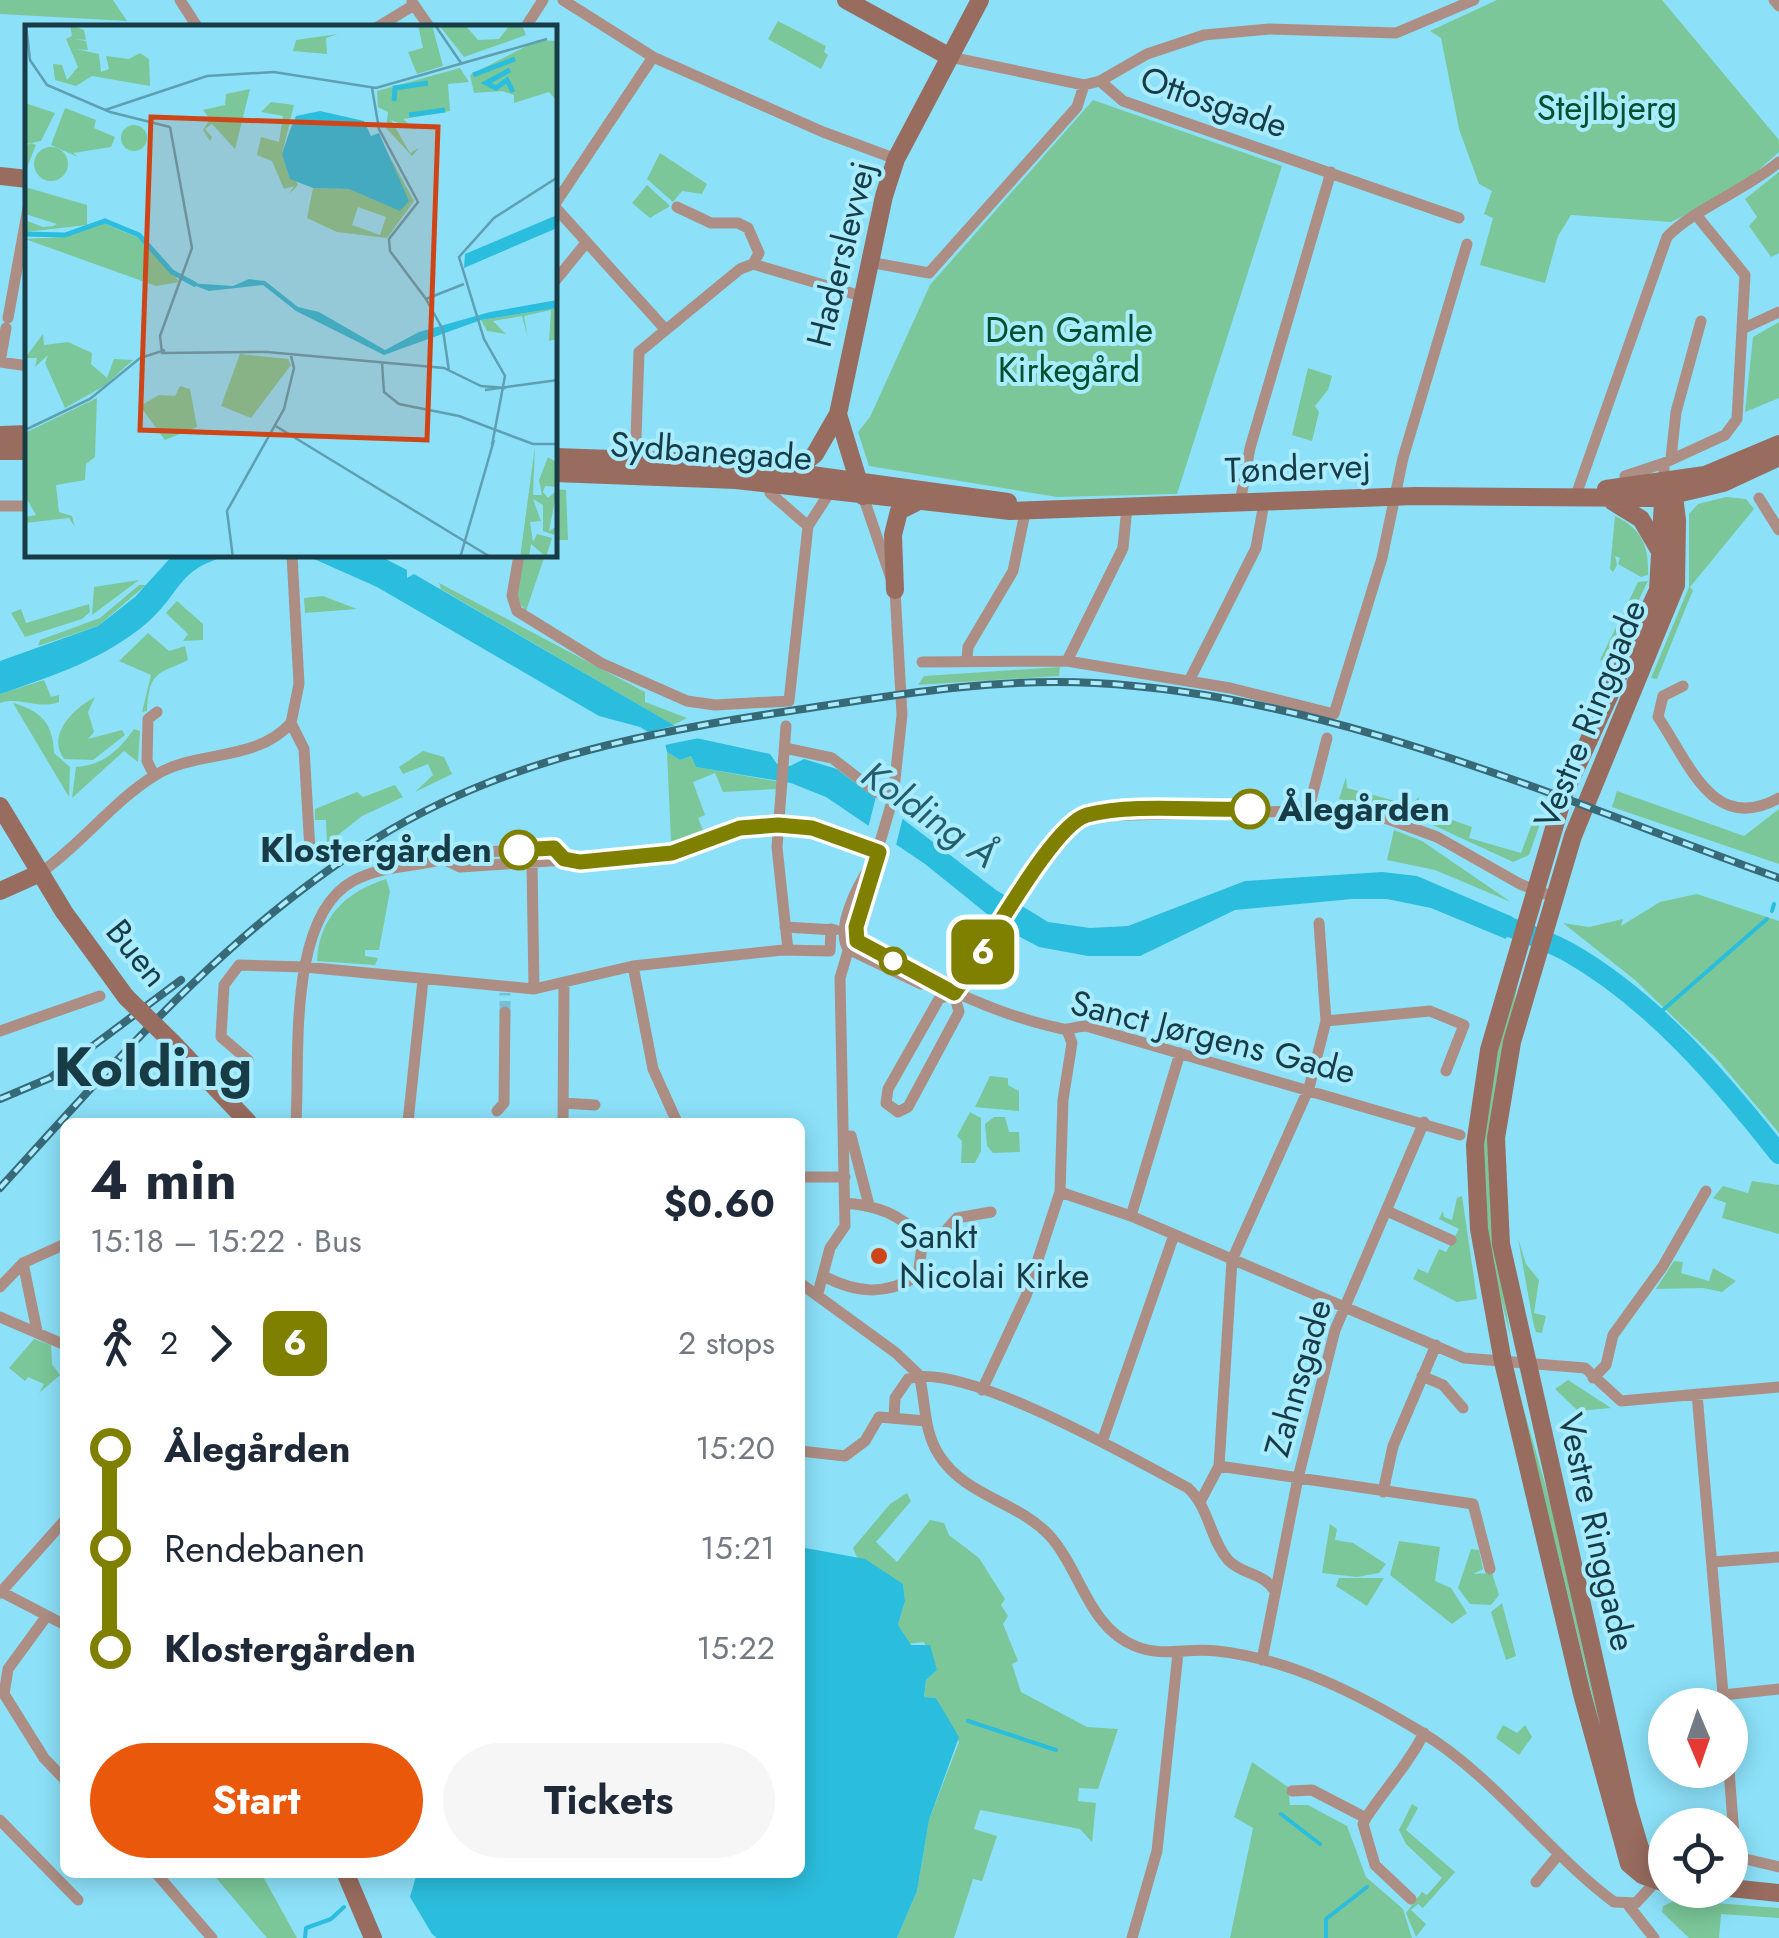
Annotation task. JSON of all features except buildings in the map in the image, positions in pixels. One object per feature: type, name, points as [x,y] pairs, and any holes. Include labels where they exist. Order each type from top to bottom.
[{"type":"main road","points":[[846,0],[950,57]]},
{"type":"main road","name":"Haderslevvej","points":[[861,488],[838,414],[868,262],[896,159],[980,0]]},
{"type":"main road","points":[[0,176],[25,179]]},
{"type":"main road","points":[[794,471],[818,450],[838,414]]},
{"type":"main road","name":"Tøndervej","points":[[861,488],[916,503],[1024,508],[1666,492],[1779,444]]},
{"type":"main road","name":"Sydbanegade","points":[[558,457],[830,492],[861,488]]},
{"type":"main road","name":"Tøndervej","points":[[1576,495],[1610,500],[1723,483],[1779,457]]},
{"type":"main road","name":"Sydbanegade","points":[[558,473],[635,468],[794,471],[861,488]]},
{"type":"main road","name":"Tøndervej","points":[[861,488],[969,494],[1024,508]]},
{"type":"main road","name":"Vestre Ringgade","points":[[1648,1876],[1635,1870],[1623,1850],[1503,1362],[1479,1229],[1475,1145],[1486,1063],[1526,917],[1572,774],[1648,616],[1662,573],[1666,492]]},
{"type":"main road","name":"Vestre Ringgade","points":[[1648,1861],[1640,1848],[1627,1804],[1500,1244],[1496,1138],[1506,1064],[1585,801],[1672,600],[1678,558],[1666,492]]},
{"type":"main road","name":"Vestre Ringgade","points":[[1610,500],[1651,528],[1662,573]]},
{"type":"main road","points":[[894,590],[894,523],[899,511],[916,503]]},
{"type":"main road","name":"Buen","points":[[0,806],[40,872],[126,996],[244,1118]]},
{"type":"main road","points":[[0,891],[40,872]]},
{"type":"main road","points":[[347,1878],[372,1938]]},
{"type":"main road","points":[[1748,1890],[1779,1893]]},
{"type":"street","points":[[180,0],[196,25]]},
{"type":"street","points":[[527,25],[543,0]]},
{"type":"street","points":[[563,0],[653,57],[823,132],[896,159]]},
{"type":"street","points":[[1100,81],[1148,54],[1204,35],[1269,29],[1396,33],[1474,0]]},
{"type":"street","points":[[1774,0],[1779,6]]},
{"type":"street","points":[[380,25],[412,3],[428,25]]},
{"type":"street","points":[[558,200],[653,57]]},
{"type":"street","name":"Ottosgade","points":[[950,57],[1084,85],[1100,81],[1123,101],[1458,218]]},
{"type":"street","points":[[868,262],[929,273],[1077,107],[1084,85]]},
{"type":"street","points":[[1576,495],[1662,247],[1678,225],[1746,188],[1779,162]]},
{"type":"street","points":[[1240,503],[1250,445],[1331,172]]},
{"type":"street","points":[[677,207],[711,222],[738,222],[748,228],[758,253],[753,264]]},
{"type":"street","points":[[558,209],[665,329]]},
{"type":"street","points":[[1625,476],[1668,461],[1734,426],[1745,275],[1698,216]]},
{"type":"street","points":[[25,224],[0,362],[25,366]]},
{"type":"street","points":[[558,277],[586,243]]},
{"type":"street","points":[[922,662],[1067,661],[1189,681],[1334,714],[1397,497],[1403,458],[1467,244]]},
{"type":"street","points":[[635,468],[637,360],[644,346],[740,269],[753,264],[860,296]]},
{"type":"street","points":[[1744,328],[1779,312]]},
{"type":"street","points":[[1666,492],[1676,412],[1700,321]]},
{"type":"street","points":[[772,484],[770,493],[808,526]]},
{"type":"street","points":[[248,1060],[221,1037],[226,978],[239,966],[305,967],[506,990],[564,985],[633,966],[788,950],[830,952],[843,933],[859,885],[878,855],[893,801],[902,714],[894,590],[861,488]]},
{"type":"street","points":[[519,558],[514,605],[540,628],[628,676],[687,700],[747,704],[789,701],[808,526],[830,492]]},
{"type":"street","points":[[1759,498],[1775,513],[1779,530]]},
{"type":"street","points":[[1189,681],[1256,548],[1264,502]]},
{"type":"street","points":[[1067,661],[1123,548],[1126,507]]},
{"type":"street","points":[[966,659],[968,647],[1013,571],[1024,508]]},
{"type":"street","points":[[40,872],[154,776],[250,749],[274,738],[291,723],[299,684],[292,558]]},
{"type":"street","points":[[1683,686],[1662,696],[1658,717],[1710,794],[1727,808],[1748,812],[1779,798]]},
{"type":"street","points":[[154,776],[147,761],[148,719],[157,712]]},
{"type":"street","points":[[291,723],[304,749],[310,850]]},
{"type":"street","points":[[786,726],[778,825],[788,950]]},
{"type":"street","points":[[1309,808],[1328,738]]},
{"type":"street","points":[[784,754],[832,758],[893,801]]},
{"type":"street","points":[[785,927],[843,933],[954,993],[959,1012],[908,1108],[898,1112],[886,1103],[888,1089],[939,999],[954,993],[1057,837],[1087,816],[1309,808],[1402,822],[1534,891],[1554,897]]},
{"type":"street","points":[[445,860],[460,867],[672,853],[740,828],[778,825],[812,828],[878,855]]},
{"type":"street","points":[[296,1118],[305,967],[315,924],[338,891],[384,868],[445,860],[457,853],[554,848],[564,859]]},
{"type":"street","points":[[532,864],[534,989]]},
{"type":"street","points":[[1200,1502],[1219,1466],[1232,1260],[1308,1088],[1326,1021],[1319,923]]},
{"type":"street","points":[[818,1292],[833,1240],[846,1226],[840,978],[848,949],[843,933]]},
{"type":"street","points":[[848,949],[933,991],[954,993]]},
{"type":"street","points":[[633,966],[653,1068],[675,1118]]},
{"type":"street","points":[[408,1118],[423,980]]},
{"type":"street","points":[[563,1118],[564,985]]},
{"type":"street","name":"Sanct Jørgens Gade","points":[[954,993],[1066,1030],[1086,1026],[1460,1135]]},
{"type":"street","points":[[0,1031],[100,996]]},
{"type":"street","points":[[1326,1021],[1430,1011],[1464,1025],[1446,1071]]},
{"type":"street","points":[[497,1111],[504,1103],[504,1012]]},
{"type":"street","points":[[982,1390],[1026,1296],[1060,1192],[1063,1100],[1072,1043],[1066,1030]]},
{"type":"street","points":[[1131,1216],[1180,1053]]},
{"type":"street","points":[[563,1103],[595,1105]]},
{"type":"street","name":"Zahnsgade","points":[[1262,1660],[1298,1478],[1344,1306],[1424,1122]]},
{"type":"street","points":[[844,1136],[851,1136],[859,1152],[869,1205]]},
{"type":"street","points":[[805,1177],[845,1177]]},
{"type":"street","points":[[1593,1378],[1606,1365],[1614,1335],[1663,1266],[1706,1191]]},
{"type":"street","points":[[1060,1192],[1131,1216],[1469,1360],[1584,1368],[1621,1400],[1779,1386]]},
{"type":"street","points":[[846,1203],[880,1206],[923,1238],[942,1235],[957,1218],[990,1212]]},
{"type":"street","points":[[1387,1211],[1451,1240]]},
{"type":"street","points":[[1102,1442],[1174,1235]]},
{"type":"street","points":[[823,1276],[852,1291],[902,1285],[918,1276],[923,1238]]},
{"type":"street","points":[[0,1288],[23,1263],[60,1246]]},
{"type":"street","points":[[23,1263],[37,1331]]},
{"type":"street","points":[[805,1285],[919,1375],[930,1436],[953,1473],[1049,1535],[1112,1633],[1152,1652],[1216,1650],[1262,1660],[1346,1692],[1424,1733],[1468,1768],[1614,1902],[1629,1906],[1654,1938]]},
{"type":"street","points":[[4,1318],[28,1300]]},
{"type":"street","points":[[4,1318],[60,1342]]},
{"type":"street","points":[[1383,1492],[1393,1446],[1436,1345]]},
{"type":"street","points":[[894,1418],[895,1398],[908,1379],[919,1375],[946,1377],[1102,1442],[1188,1488],[1200,1502],[1228,1559],[1268,1580],[1276,1591]]},
{"type":"street","points":[[1422,1376],[1443,1385],[1463,1408]]},
{"type":"street","points":[[1697,1394],[1722,1688]]},
{"type":"street","points":[[805,1451],[845,1456],[865,1441],[879,1417],[926,1421]]},
{"type":"street","points":[[1219,1466],[1473,1504],[1490,1570]]},
{"type":"street","points":[[60,1526],[0,1592],[60,1624]]},
{"type":"street","points":[[1712,1562],[1779,1557]]},
{"type":"street","points":[[46,1617],[8,1669],[4,1694],[44,1758],[60,1775]]},
{"type":"street","points":[[1132,1938],[1157,1851],[1178,1653]]},
{"type":"street","points":[[1748,1695],[1779,1689]]},
{"type":"street","points":[[1411,1899],[1375,1865],[1366,1818],[1382,1792],[1396,1784],[1424,1733]]},
{"type":"street","points":[[1292,1791],[1312,1790],[1366,1818]]},
{"type":"street","points":[[0,1820],[78,1900]]},
{"type":"street","points":[[1536,1882],[1559,1854]]},
{"type":"street","points":[[1748,1859],[1779,1866]]},
{"type":"street","points":[[160,1878],[212,1938]]},
{"type":"street","points":[[1629,1906],[1648,1891]]},
{"type":"green space","points":[[0,0],[113,0],[127,21],[0,14]]},
{"type":"green space","name":"Stejlbjerg","points":[[1497,0],[1662,0],[1779,140],[1779,152],[1737,189],[1671,222],[1571,215],[1558,236],[1545,283],[1480,265],[1493,218],[1484,214],[1492,191],[1479,184],[1459,129],[1441,38],[1430,31]]},
{"type":"green space","points":[[778,21],[826,46],[824,52],[828,55],[821,69],[768,39]]},
{"type":"green space","name":"Den Gamle Kirkegård","points":[[1093,100],[1282,166],[1177,494],[1057,497],[869,466],[858,432],[870,417],[930,285]]},
{"type":"green space","points":[[660,153],[707,184],[702,194],[682,191],[673,202],[647,179]]},
{"type":"green space","points":[[1779,172],[1779,253],[1771,257],[1749,226],[1757,217],[1745,199]]},
{"type":"green space","points":[[647,185],[670,206],[650,218],[632,203]]},
{"type":"green space","points":[[1779,322],[1779,398],[1745,412],[1753,337]]},
{"type":"green space","points":[[1308,368],[1332,376],[1328,390],[1315,406],[1319,412],[1312,441],[1292,435]]},
{"type":"green space","points":[[558,489],[566,490],[568,540],[558,540]]},
{"type":"green space","points":[[1726,497],[1746,499],[1754,509],[1690,587],[1693,590],[1657,679],[1651,678],[1689,587],[1689,514],[1698,504]]},
{"type":"green space","points":[[1615,516],[1632,527],[1642,540],[1648,575],[1641,577],[1618,564],[1620,558],[1615,556],[1617,565],[1613,572],[1610,569]]},
{"type":"green space","points":[[524,558],[544,558],[526,611],[516,598]]},
{"type":"green space","points":[[139,580],[92,615],[94,587]]},
{"type":"green space","points":[[1648,581],[1609,662],[1600,660],[1638,582]]},
{"type":"green space","points":[[439,583],[645,692],[645,702],[687,718],[673,725],[441,589]]},
{"type":"green space","points":[[139,585],[146,585],[98,626],[38,646],[40,640],[100,618]]},
{"type":"green space","points":[[323,596],[357,609],[305,613],[304,598]]},
{"type":"green space","points":[[177,601],[203,624],[203,640],[183,641],[188,634],[166,613]]},
{"type":"green space","points":[[89,604],[90,612],[82,619],[25,637],[11,613],[21,609],[26,623]]},
{"type":"green space","points":[[148,633],[169,651],[185,646],[188,660],[157,675],[150,688],[147,711],[142,712],[151,675],[119,661]]},
{"type":"green space","points":[[1060,667],[1059,676],[918,685],[924,676]]},
{"type":"green space","points":[[44,680],[51,697],[59,695],[59,702],[0,703],[0,694]]},
{"type":"green space","points":[[95,697],[88,712],[94,732],[88,739],[122,730],[125,735],[93,760],[64,759],[59,750],[60,732],[71,715]]},
{"type":"green space","points":[[13,703],[38,714],[48,726],[54,753],[70,767],[69,797]]},
{"type":"green space","points":[[134,729],[140,731],[138,762],[124,751],[72,798],[76,767],[110,755]]},
{"type":"green space","points":[[423,751],[444,757],[452,774],[415,792],[433,775],[428,764],[403,774],[399,767]]},
{"type":"green space","points":[[667,752],[680,760],[691,756],[696,767],[780,782],[777,789],[723,792],[715,773],[693,782],[705,815],[698,818],[705,835],[671,841]]},
{"type":"green space","points":[[1346,777],[1347,788],[1410,805],[1419,797],[1418,808],[1472,827],[1469,838],[1521,853],[1532,824],[1529,820],[1540,824],[1529,855],[1513,862],[1420,819],[1339,799]]},
{"type":"green space","points":[[395,785],[403,797],[362,816],[327,844],[326,820],[315,820],[315,809],[357,792],[363,797]]},
{"type":"green space","points":[[1617,791],[1744,836],[1779,809],[1779,864],[1612,807]]},
{"type":"green space","points":[[1394,830],[1422,841],[1511,902],[1435,870],[1387,860]]},
{"type":"green space","points":[[386,879],[390,891],[379,950],[365,950],[365,956],[378,958],[375,965],[317,961],[323,931],[337,908],[359,891]]},
{"type":"green space","points":[[1697,894],[1779,921],[1779,1133],[1717,1059],[1635,980],[1563,923],[1589,927],[1623,919],[1621,926],[1660,902]]},
{"type":"green space","points":[[1520,970],[1490,1145],[1491,1215],[1511,1340],[1487,1239],[1481,1175],[1490,1086]]},
{"type":"green space","points":[[990,1076],[1008,1078],[1008,1085],[1019,1091],[1019,1111],[975,1107]]},
{"type":"green space","points":[[970,1112],[981,1118],[981,1151],[975,1163],[961,1163],[962,1141],[957,1136]]},
{"type":"green space","points":[[994,1117],[1005,1117],[1009,1132],[1019,1132],[1020,1152],[993,1153],[987,1146],[985,1124]]},
{"type":"green space","points":[[1752,1181],[1779,1185],[1779,1234],[1722,1218],[1726,1203],[1713,1198],[1723,1186],[1748,1193]]},
{"type":"green space","points":[[1462,1196],[1477,1299],[1457,1302],[1413,1279],[1418,1269],[1428,1273],[1439,1249],[1446,1252],[1459,1229],[1439,1219],[1443,1211],[1444,1217],[1452,1220],[1457,1198]]},
{"type":"green space","points":[[1518,1238],[1526,1264],[1539,1280],[1534,1313],[1546,1316],[1542,1333],[1536,1332],[1533,1322]]},
{"type":"green space","points":[[1674,1261],[1683,1262],[1681,1273],[1709,1281],[1713,1268],[1736,1281],[1722,1292],[1703,1288],[1656,1289]]},
{"type":"green space","points":[[34,1339],[51,1345],[52,1364],[60,1375],[39,1393],[44,1384],[28,1377],[25,1381],[9,1368]]},
{"type":"green space","points":[[1568,1380],[1611,1408],[1578,1411],[1555,1389]]},
{"type":"green space","points":[[1518,1389],[1551,1505],[1607,1757]]},
{"type":"green space","points":[[907,1493],[911,1501],[876,1542],[897,1562],[930,1520],[944,1523],[949,1535],[979,1558],[1005,1599],[1001,1605],[1008,1616],[1003,1624],[1018,1661],[1012,1664],[1021,1692],[1087,1727],[1118,1729],[1098,1789],[1079,1788],[1078,1801],[1096,1803],[1092,1842],[1080,1829],[980,1810],[974,1829],[997,1836],[982,1881],[973,1879],[954,1938],[897,1938],[917,1891],[929,1820],[959,1742],[936,1698],[924,1697],[926,1680],[937,1670],[924,1642],[908,1644],[898,1625],[905,1601],[903,1585],[857,1557],[853,1548],[890,1504]]},
{"type":"green space","points":[[1330,1524],[1337,1529],[1335,1540],[1353,1543],[1386,1564],[1379,1573],[1357,1577],[1322,1573]]},
{"type":"green space","points":[[1399,1541],[1440,1547],[1435,1581],[1451,1588],[1467,1613],[1452,1624],[1390,1575]]},
{"type":"green space","points":[[1471,1549],[1479,1550],[1483,1569],[1473,1574],[1492,1573],[1499,1595],[1491,1605],[1470,1604],[1458,1588]]},
{"type":"green space","points":[[1339,1578],[1384,1578],[1367,1606],[1336,1586]]},
{"type":"green space","points":[[1502,1603],[1516,1656],[1506,1660],[1491,1612]]},
{"type":"green space","points":[[1503,1725],[1517,1733],[1525,1725],[1532,1737],[1519,1755],[1496,1738]]},
{"type":"green space","points":[[1252,1762],[1288,1787],[1290,1805],[1308,1805],[1347,1826],[1366,1877],[1403,1909],[1412,1938],[1230,1938],[1253,1828],[1234,1817]]},
{"type":"green space","points":[[1412,1804],[1418,1808],[1406,1830],[1455,1872],[1423,1908],[1418,1904],[1411,1910],[1426,1924],[1416,1937],[1406,1913],[1422,1892],[1427,1895],[1442,1878],[1406,1844],[1399,1830]]},
{"type":"green space","points":[[216,1878],[264,1878],[297,1938],[267,1938]]},
{"type":"green space","points":[[1748,1906],[1779,1908],[1779,1918],[1721,1914],[1719,1938],[1689,1938],[1662,1912],[1663,1908]]},
{"type":"water","points":[[170,558],[220,558],[190,574],[148,622],[114,646],[59,673],[0,694],[0,661],[98,626],[135,597]]},
{"type":"water","points":[[312,558],[384,558],[407,570],[407,578],[414,574],[696,738],[770,754],[777,764],[790,766],[804,759],[837,769],[996,890],[1048,922],[1090,928],[1128,926],[1245,881],[1382,872],[1417,876],[1513,917],[1506,939],[1431,908],[1387,899],[1352,899],[1235,910],[1140,956],[1088,956],[1039,947],[1007,930],[925,864],[826,797],[791,783],[696,767],[691,756],[680,760],[667,752],[665,743],[640,727],[599,716],[377,587]]},
{"type":"water","points":[[805,1548],[865,1559],[903,1584],[905,1601],[898,1625],[911,1645],[930,1645],[937,1670],[926,1680],[924,1697],[936,1698],[959,1737],[929,1820],[917,1891],[897,1938],[437,1938],[410,1897],[416,1878],[805,1878]]},
{"type":"pier","points":[[681,724],[699,738],[660,746],[640,734]]},
{"type":"pier","points":[[877,793],[904,813],[896,845],[868,828]]},
{"type":"waterway","points":[[1772,911],[1774,904]]},
{"type":"waterway","name":"Kolding Å","points":[[1486,918],[1560,948],[1629,994],[1684,1043],[1779,1154]]},
{"type":"waterway","points":[[1655,1017],[1767,919]]},
{"type":"waterway","points":[[968,1721],[1056,1750]]},
{"type":"waterway","points":[[1281,1814],[1320,1844]]},
{"type":"waterway","points":[[1326,1938],[1326,1919],[1367,1887]]},
{"type":"waterway","points":[[305,1938],[306,1928],[331,1919],[344,1907]]},
{"type":"tunnel","points":[[505,993],[505,1012]]},
{"type":"railway","points":[[65,1118],[176,999],[272,913],[323,874],[423,812],[518,772],[617,743],[718,722],[892,696],[1013,683],[1095,683],[1183,692],[1270,708],[1357,729],[1443,756],[1779,878]]},
{"type":"railway","points":[[0,1099],[50,1078],[181,980]]},
{"type":"railway","points":[[0,1188],[60,1123]]},
{"type":"bus line","name":"6","points":[[519,850],[554,848],[564,859],[580,862],[672,853],[753,826],[778,825],[827,832],[879,852],[856,927],[857,941],[954,993],[998,932],[1047,850],[1074,821],[1109,812],[1250,809]]},
{"type":"place","name":"Ålegården","points":[[1250,809]]},
{"type":"place","name":"Klostergården","points":[[519,850]]},
{"type":"place","name":"Sankt Nicolai Kirke","points":[[879,1256]]},
{"type":"district","name":"Kolding","points":[[153,1067]]}]
